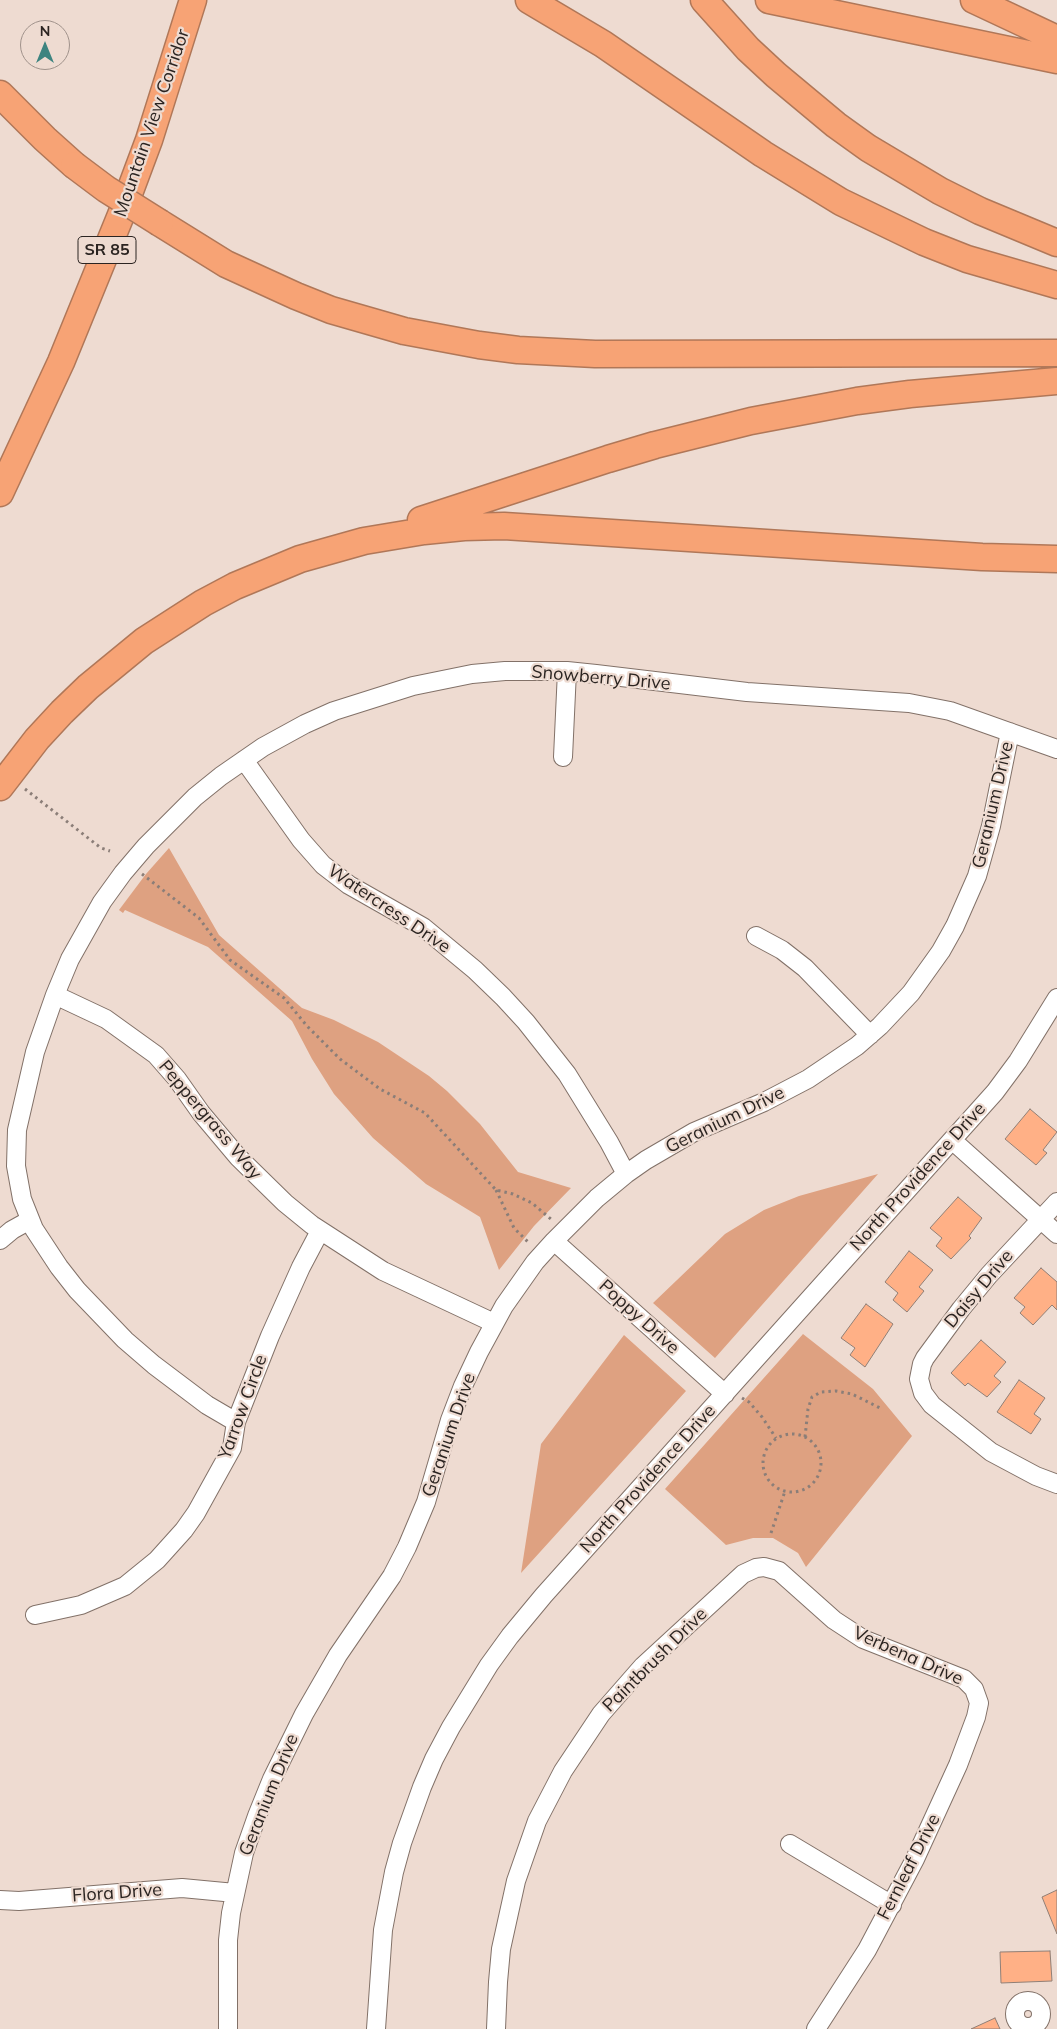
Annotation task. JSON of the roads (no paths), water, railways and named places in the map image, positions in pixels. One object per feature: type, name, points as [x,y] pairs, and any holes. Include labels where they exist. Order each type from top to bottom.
[{"type":"highway","name":"Mountain View Corridor","points":[[0,493],[64,352],[118,224],[154,123],[193,0]]},
{"type":"highway","points":[[529,0],[597,40],[763,154],[841,202],[882,223],[958,255],[1010,273],[1057,285]]},
{"type":"highway","points":[[704,0],[742,42],[776,75],[828,119],[868,148],[940,191],[972,207],[1057,243]]},
{"type":"highway","points":[[770,0],[1057,60]]},
{"type":"highway","points":[[974,0],[1057,39]]},
{"type":"highway","points":[[0,94],[44,139],[74,165],[106,189],[226,264],[331,310],[395,329],[479,345],[595,354],[1057,353]]},
{"type":"highway","points":[[11,787],[37,738],[88,687],[144,641],[203,603],[235,586],[292,562],[608,459],[751,421],[839,404],[901,395],[1057,381]]},
{"type":"highway","points":[[334,549],[394,535],[464,527],[504,526],[982,557],[1057,559]]},
{"type":"street","name":"Snowberry Drive","points":[[236,1422],[180,1386],[125,1340],[65,1275],[43,1244],[30,1220],[18,1183],[15,1148],[17,1130],[35,1052],[55,995],[85,930],[123,873],[170,820],[221,776],[278,738],[334,712],[404,688],[472,674],[505,671],[567,671],[747,692],[908,703],[950,711],[1057,749]]},
{"type":"street","points":[[562,758],[567,671]]},
{"type":"street","name":"Geranium Drive","points":[[228,2029],[228,1940],[235,1893],[244,1853],[257,1816],[296,1730],[338,1655],[376,1602],[407,1547],[426,1502],[450,1420],[463,1386],[494,1323],[519,1284],[554,1241],[597,1198],[626,1174],[694,1132],[764,1102],[833,1064],[870,1035],[896,1011],[925,976],[941,951],[963,909],[985,851],[1010,732]]},
{"type":"street","name":"Watercress Drive","points":[[244,760],[301,840],[324,865],[349,885],[423,927],[475,970],[503,997],[526,1022],[567,1074],[609,1142],[626,1174]]},
{"type":"street","points":[[756,936],[782,950],[805,968],[870,1035]]},
{"type":"street","name":"Peppergrass Way","points":[[55,995],[106,1019],[129,1034],[156,1056],[177,1079],[201,1113],[238,1158],[285,1203],[320,1230],[383,1271],[494,1323]]},
{"type":"street","name":"North Providence Drive","points":[[376,2029],[382,1939],[394,1872],[417,1801],[451,1727],[489,1665],[527,1615],[995,1092],[1028,1045],[1057,998]]},
{"type":"street","points":[[952,1140],[1057,1234]]},
{"type":"street","name":"Daisy Drive","points":[[1057,1202],[989,1275],[943,1333],[922,1364],[919,1379],[920,1386],[932,1405],[991,1452],[1028,1472],[1057,1484]]},
{"type":"street","points":[[0,1240],[12,1230],[30,1220]]},
{"type":"street","name":"Yarrow Circle","points":[[35,1615],[80,1605],[125,1586],[157,1560],[184,1530],[196,1513],[232,1448],[236,1422],[283,1304],[320,1230]]},
{"type":"street","name":"Poppy Drive","points":[[554,1241],[725,1394]]},
{"type":"street","name":"Verbena Drive","points":[[764,1567],[779,1571],[821,1610],[847,1630],[880,1646],[964,1679],[978,1696]]},
{"type":"street","name":"Paintbrush Drive","points":[[496,2029],[501,1948],[516,1881],[537,1821],[562,1771],[601,1714],[643,1666],[743,1574],[756,1568],[764,1567]]},
{"type":"street","name":"Fernleaf Drive","points":[[816,2029],[862,1958],[892,1905],[958,1765],[978,1710],[978,1696]]},
{"type":"street","points":[[790,1844],[892,1905]]},
{"type":"street","name":"Flora Drive","points":[[0,1900],[19,1901],[182,1888],[235,1893]]}]
